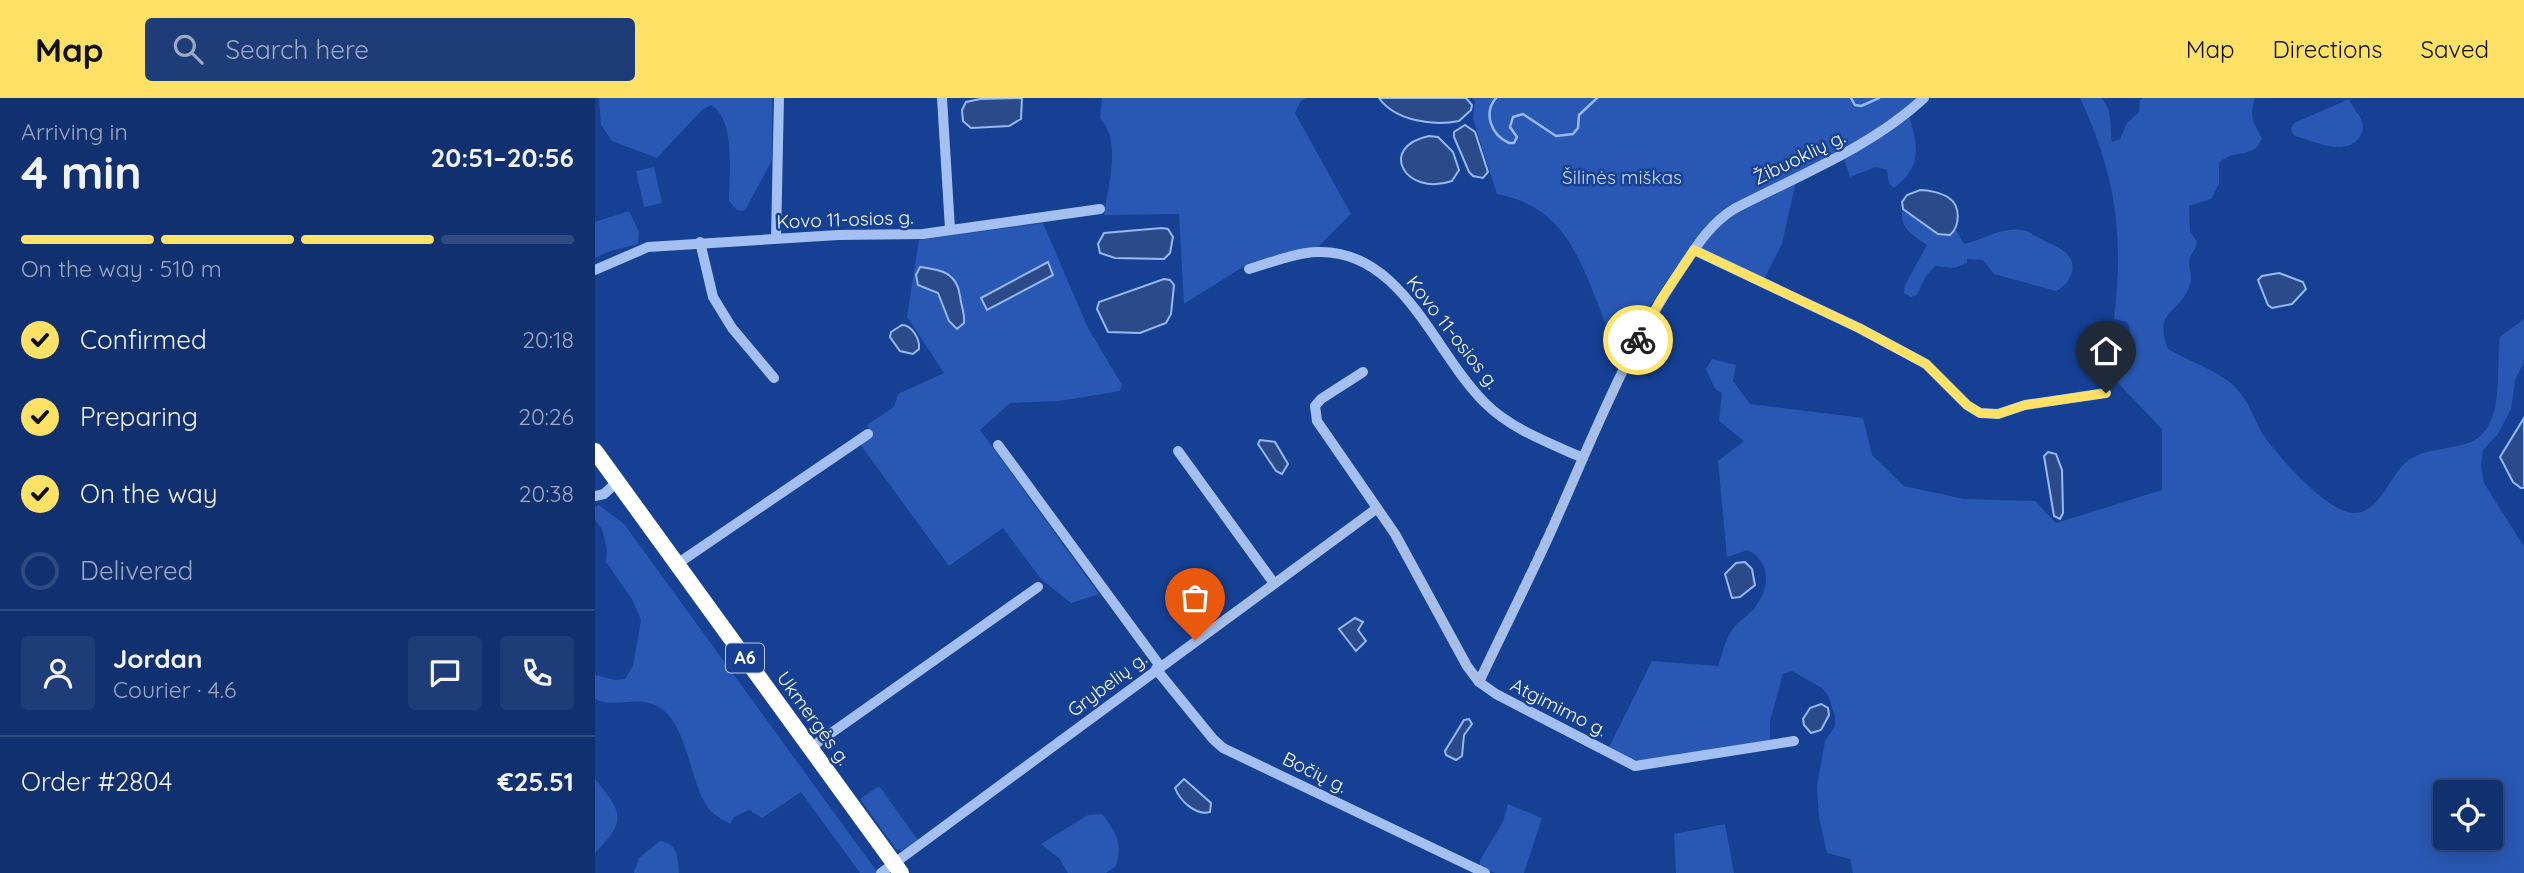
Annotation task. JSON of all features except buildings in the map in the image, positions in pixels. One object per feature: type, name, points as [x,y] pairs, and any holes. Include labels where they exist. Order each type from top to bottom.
[{"type":"highway","name":"Ukmergės g.","points":[[595,451],[810,748],[892,870]]},
{"type":"street","points":[[776,239],[779,98]]},
{"type":"street","points":[[942,98],[950,229]]},
{"type":"street","name":"Žibuoklių g.","points":[[1479,682],[1646,324],[1694,250],[1720,218],[1864,144],[1906,115],[1924,98]]},
{"type":"street","name":"Kovo 11-osios g.","points":[[595,270],[648,247],[700,242],[923,234],[1100,209]]},
{"type":"street","points":[[700,242],[713,298],[732,327],[774,379]]},
{"type":"street","points":[[1694,250],[1859,328],[1926,364],[1967,405],[1980,413],[1998,414],[2025,405],[2106,393]]},
{"type":"street","name":"Kovo 11-osios g.","points":[[1249,269],[1315,252],[1346,255],[1364,263],[1396,285],[1483,401],[1510,423],[1583,458]]},
{"type":"street","name":"Atgimimo g.","points":[[1363,372],[1321,399],[1315,406],[1314,414],[1395,534],[1467,666],[1479,682],[1496,694],[1635,766],[1794,741]]},
{"type":"street","points":[[677,564],[868,434]]},
{"type":"street","name":"Bočių g.","points":[[998,445],[1158,667],[1207,732],[1223,748],[1485,873]]},
{"type":"street","points":[[1178,451],[1273,582]]},
{"type":"street","points":[[595,496],[604,494],[617,482]]},
{"type":"street","name":"Grybelių g.","points":[[892,870],[1158,667],[1376,509]]},
{"type":"street","points":[[810,748],[1038,587]]},
{"type":"green space","points":[[599,98],[772,98],[772,160],[744,211],[737,210],[729,201],[728,135],[719,112],[711,105],[702,110],[657,158],[612,141],[601,125]]},
{"type":"green space","points":[[1102,98],[1306,98],[1300,102],[1295,113],[1351,214],[1318,247],[1249,263],[1184,304],[1179,214],[1104,215],[1112,152],[1107,128],[1100,118]]},
{"type":"green space","name":"Šilinės miškas","points":[[1472,98],[1919,98],[1907,109],[1914,132],[1916,152],[1911,170],[1894,188],[1889,183],[1887,170],[1876,167],[1850,177],[1841,150],[1798,172],[1782,244],[1763,281],[1691,246],[1622,347],[1614,343],[1575,251],[1562,232],[1545,215],[1524,202],[1497,194],[1473,119],[1475,101]]},
{"type":"green space","points":[[2080,98],[2101,98],[2105,103],[2109,113],[2112,142],[2120,139],[2127,123],[2139,112],[2140,100],[2143,98],[2255,98],[2253,119],[2262,138],[2258,145],[2249,152],[2225,158],[2219,163],[2219,184],[2211,199],[2189,206],[2190,231],[2197,242],[2189,262],[2191,280],[2183,298],[2165,320],[2164,337],[2168,349],[2218,374],[2233,385],[2244,398],[2266,439],[2282,459],[2306,484],[2343,511],[2354,513],[2372,506],[2399,470],[2414,457],[2478,438],[2493,414],[2498,383],[2500,337],[2524,319],[2524,362],[2515,380],[2511,409],[2498,434],[2483,450],[2481,465],[2484,483],[2524,547],[2524,873],[1853,873],[1850,859],[1827,853],[1819,817],[1817,786],[1825,741],[1835,726],[1835,717],[1828,695],[1822,688],[1792,671],[1783,674],[1770,721],[1770,740],[1643,761],[1630,759],[1609,747],[1652,661],[1718,666],[1730,634],[1753,609],[1764,591],[1766,575],[1756,555],[1748,550],[1727,557],[1718,461],[1744,441],[1719,421],[1722,393],[1715,389],[1706,369],[1712,359],[1736,365],[1733,381],[1750,404],[1863,418],[1872,455],[1904,486],[1964,499],[2035,501],[2056,523],[2162,490],[2162,429],[2116,381],[2106,356],[2114,347],[2116,351],[2127,347],[2130,329],[2127,322],[2114,319],[2117,232],[2102,153]]},
{"type":"green space","points":[[2349,99],[2363,126],[2360,136],[2353,144],[2328,146],[2293,135],[2291,128],[2294,123]]},
{"type":"green space","points":[[654,167],[662,203],[644,207],[636,171]]},
{"type":"green space","points":[[1903,209],[1938,234],[1950,235],[1956,230],[1964,244],[2006,230],[2026,231],[2065,252],[2072,262],[2069,279],[2056,291],[1994,274],[1983,260],[1967,259],[1967,263],[1954,268],[1935,266],[1926,276],[1917,295],[1911,297],[1904,293],[1905,285],[1927,245],[1905,226]]},
{"type":"green space","points":[[629,211],[639,232],[638,244],[595,258],[595,222]]},
{"type":"green space","points":[[1043,223],[1088,328],[1122,385],[1120,391],[1059,401],[1010,403],[980,430],[1099,594],[1071,603],[1041,579],[1003,528],[949,566],[860,444],[872,436],[867,425],[894,407],[898,394],[944,373],[907,317],[919,240]]},
{"type":"green space","points":[[599,505],[624,524],[878,873],[860,873],[801,792],[762,818],[749,810],[734,817],[730,824],[712,812],[705,803],[679,732],[663,710],[646,702],[611,703],[595,699],[595,675],[615,680],[625,679],[633,666],[641,620],[632,599],[606,562],[607,550],[602,529],[595,520],[595,507]]},
{"type":"green space","points":[[595,779],[612,801],[617,817],[612,833],[595,853]]},
{"type":"green space","points":[[879,786],[918,840],[901,851],[896,849],[860,799]]},
{"type":"green space","points":[[1508,804],[1542,818],[1524,873],[1495,873],[1480,866],[1480,860],[1503,822]]},
{"type":"green space","points":[[1102,814],[1117,838],[1119,851],[1116,866],[1106,873],[1068,873],[1059,858],[1041,844],[1088,815]]},
{"type":"green space","points":[[1725,824],[1734,873],[1676,873],[1674,834]]},
{"type":"green space","points":[[660,841],[674,848],[679,873],[634,873],[639,858]]},
{"type":"shaded area","points":[[1022,98],[1021,119],[1009,126],[971,128],[963,121],[962,110],[966,102]]},
{"type":"shaded area","points":[[1379,98],[1466,98],[1472,105],[1471,110],[1459,121],[1438,123],[1404,117],[1386,106]]},
{"type":"shaded area","points":[[1465,125],[1475,132],[1488,172],[1483,178],[1473,176],[1469,172],[1454,137],[1454,132]]},
{"type":"shaded area","points":[[1429,136],[1438,137],[1453,152],[1459,170],[1452,181],[1435,184],[1421,182],[1410,177],[1403,169],[1401,159],[1404,150],[1413,142]]},
{"type":"shaded area","points":[[1920,190],[1946,196],[1956,206],[1956,227],[1950,235],[1938,234],[1903,209],[1902,202],[1907,195]]},
{"type":"shaded area","points":[[1168,229],[1173,237],[1170,253],[1164,259],[1115,258],[1100,253],[1098,244],[1104,233]]},
{"type":"shaded area","points":[[1048,262],[1053,275],[987,310],[981,298]]},
{"type":"shaded area","points":[[920,267],[941,271],[955,282],[964,319],[964,323],[957,329],[949,321],[938,293],[918,285],[916,275]]},
{"type":"shaded area","points":[[2279,273],[2303,282],[2306,289],[2292,304],[2272,308],[2268,305],[2258,280],[2262,276]]},
{"type":"shaded area","points":[[1164,279],[1170,280],[1174,285],[1171,314],[1166,323],[1140,333],[1108,332],[1097,309],[1099,302]]},
{"type":"shaded area","points":[[902,325],[909,327],[917,337],[919,349],[913,354],[900,351],[890,337],[891,332]]},
{"type":"shaded area","points":[[2524,418],[2524,488],[2521,488],[2513,482],[2500,457]]},
{"type":"shaded area","points":[[1260,440],[1275,442],[1288,464],[1282,474],[1276,471],[1258,444]]},
{"type":"shaded area","points":[[2048,452],[2056,454],[2062,470],[2063,513],[2060,519],[2054,516],[2044,456]]},
{"type":"shaded area","points":[[1745,562],[1752,569],[1755,585],[1740,597],[1732,598],[1725,574],[1736,563]]},
{"type":"shaded area","points":[[1355,618],[1363,622],[1358,630],[1366,641],[1356,651],[1339,629]]},
{"type":"shaded area","points":[[1821,704],[1828,708],[1829,715],[1821,730],[1811,733],[1804,725],[1803,719],[1810,708]]},
{"type":"shaded area","points":[[1469,719],[1472,724],[1464,735],[1462,756],[1456,760],[1446,755],[1445,751],[1464,720]]},
{"type":"shaded area","points":[[1184,779],[1211,803],[1210,812],[1194,810],[1181,798],[1175,788]]},
{"type":"waterway","points":[[1496,98],[1490,110],[1491,123],[1498,135],[1509,143],[1514,143],[1517,137],[1510,127],[1513,117],[1523,114],[1556,136],[1573,134],[1578,128],[1579,115],[1597,98]]},
{"type":"waterway","points":[[1851,98],[1855,105],[1861,106],[1879,98]]},
{"type":"way so far","points":[[1195,640],[1376,509],[1395,534],[1467,666],[1479,682],[1638,340]]},
{"type":"route","points":[[1638,340],[1661,299],[1694,250],[1859,328],[1926,364],[1967,405],[1980,413],[1998,414],[2025,405],[2106,393]]}]
